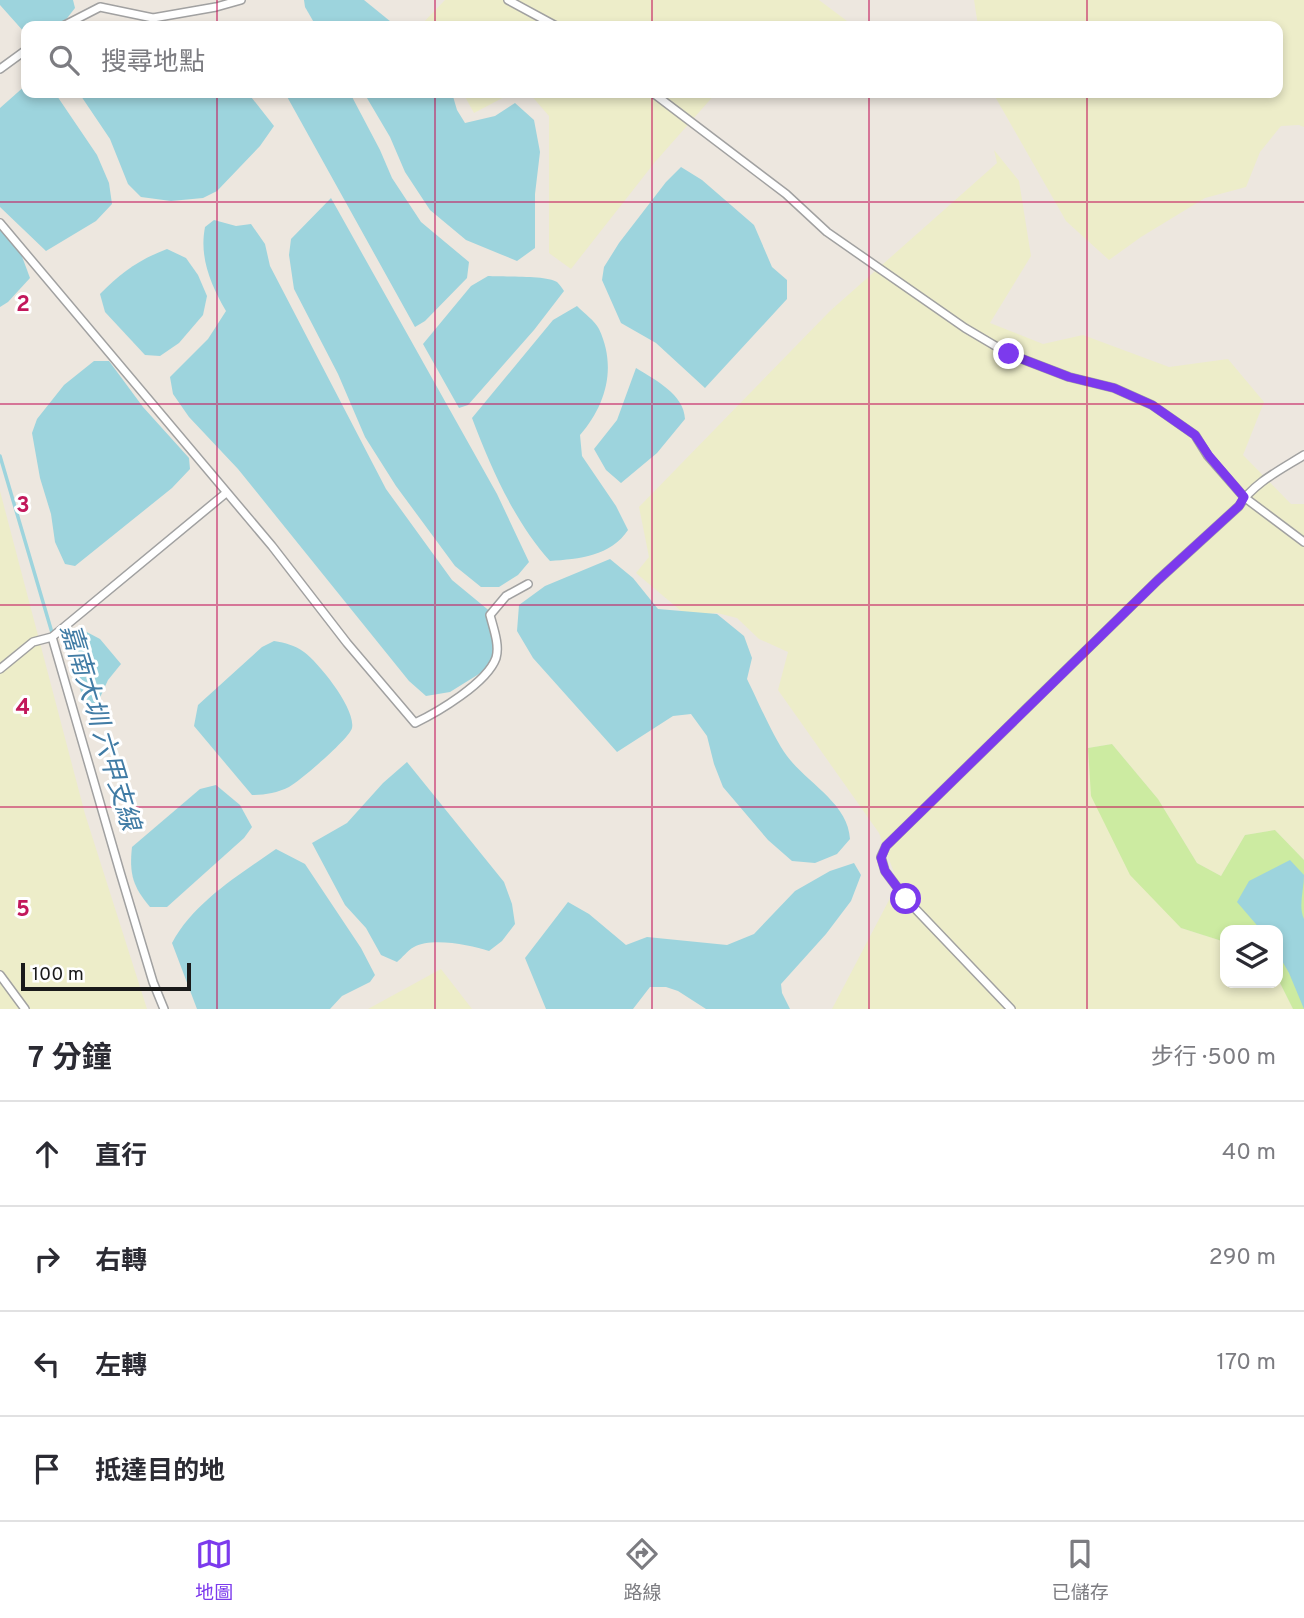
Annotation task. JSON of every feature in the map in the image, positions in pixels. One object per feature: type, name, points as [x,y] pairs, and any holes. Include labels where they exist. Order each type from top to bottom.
[{"type":"lane","points":[[95,0],[100,8]]},
{"type":"lane","points":[[73,21],[100,8],[153,18],[241,0]]},
{"type":"lane","points":[[508,0],[547,21]]},
{"type":"lane","points":[[0,69],[21,54]]},
{"type":"lane","points":[[660,98],[786,194],[827,232],[965,328],[1009,354],[1069,377],[1114,388],[1152,405],[1195,435],[1244,497],[1304,542]]},
{"type":"lane","points":[[0,223],[415,723],[469,688],[486,672],[496,657],[496,638],[490,614],[506,596],[528,584]]},
{"type":"lane","points":[[1012,1009],[906,899],[885,871],[881,858],[886,846],[1158,580],[1239,506],[1244,497],[1304,455]]},
{"type":"lane","points":[[0,656],[3,667],[33,642],[52,637],[226,493]]},
{"type":"lane","points":[[52,637],[163,1009]]},
{"type":"lane","points":[[0,975],[25,1009]]},
{"type":"green space","points":[[445,0],[819,0],[847,21],[425,21]]},
{"type":"green space","points":[[974,0],[1304,0],[1304,127],[1281,126],[1260,152],[1246,187],[1205,198],[1109,260],[1066,221],[996,98],[1283,98],[1283,21],[977,21]]},
{"type":"green space","points":[[466,98],[502,98],[474,113]]},
{"type":"green space","points":[[533,98],[712,98],[655,162],[571,269],[549,253],[549,116]]},
{"type":"green space","points":[[994,150],[1019,181],[1031,256],[990,323],[1043,344],[1083,335],[1169,367],[1228,359],[1264,402],[1243,455],[1291,504],[1304,504],[1304,860],[1275,830],[1245,835],[1221,876],[1197,863],[1158,799],[1112,744],[1088,748],[1181,928],[1220,940],[1220,988],[1282,988],[1293,1009],[832,1009],[898,883],[879,833],[778,690],[788,652],[759,639],[737,618],[717,613],[687,616],[636,573],[649,557],[639,507],[830,311],[997,163]]},
{"type":"green space","points":[[0,491],[85,814],[147,1009],[0,1009]]},
{"type":"green space","points":[[1112,744],[1158,799],[1197,863],[1221,876],[1245,835],[1275,830],[1304,860],[1304,1009],[1293,1009],[1282,988],[1283,925],[1220,925],[1220,940],[1181,928],[1130,875],[1091,796],[1088,748]]},
{"type":"green space","points":[[441,969],[472,1009],[368,1009]]},
{"type":"water","points":[[0,0],[73,0],[75,8],[65,21],[21,21],[21,29],[0,5]]},
{"type":"water","points":[[304,0],[364,0],[390,21],[313,21]]},
{"type":"water","points":[[21,89],[21,98],[58,98],[97,155],[109,183],[112,204],[96,221],[46,251],[0,207],[0,108]]},
{"type":"water","points":[[82,98],[252,98],[274,126],[260,146],[217,191],[203,198],[171,201],[141,197],[128,184],[110,139]]},
{"type":"water","points":[[288,98],[353,98],[392,178],[421,222],[469,262],[467,278],[425,321],[415,327]]},
{"type":"water","points":[[367,98],[453,98],[465,123],[495,116],[515,103],[534,120],[540,152],[535,194],[535,248],[517,261],[466,240],[430,210],[405,172],[390,137]]},
{"type":"water","points":[[681,167],[702,180],[754,225],[772,267],[787,280],[787,299],[705,388],[656,343],[621,323],[602,280],[604,267],[619,243],[666,182]]},
{"type":"water","points":[[331,198],[497,494],[529,562],[518,575],[499,587],[481,587],[455,566],[396,486],[365,437],[338,374],[294,289],[289,255],[291,239]]},
{"type":"water","points":[[214,220],[236,226],[251,224],[265,244],[270,266],[386,489],[452,580],[492,613],[502,647],[487,669],[450,692],[426,696],[409,681],[238,469],[189,417],[173,394],[170,377],[208,339],[226,311],[211,281],[205,260],[205,227]]},
{"type":"water","points":[[0,228],[20,251],[30,278],[0,307]]},
{"type":"water","points":[[167,249],[186,258],[198,275],[207,296],[203,315],[179,343],[160,356],[145,355],[105,312],[100,294],[130,268]]},
{"type":"water","points":[[488,276],[544,278],[557,282],[564,291],[534,330],[468,405],[459,408],[423,344],[471,286]]},
{"type":"water","points":[[577,306],[599,329],[608,371],[602,398],[580,435],[582,456],[616,506],[628,530],[613,546],[603,551],[583,557],[550,561],[525,529],[505,493],[472,418],[553,320]]},
{"type":"water","points":[[94,361],[109,361],[143,407],[189,458],[190,469],[172,488],[75,566],[65,564],[55,542],[32,433],[37,419],[64,385]]},
{"type":"water","points":[[636,368],[674,395],[680,402],[685,419],[657,453],[621,483],[606,470],[594,449],[617,420]]},
{"type":"water","points":[[610,559],[633,578],[658,609],[717,614],[744,636],[752,658],[747,679],[776,739],[795,766],[834,804],[848,826],[850,839],[837,854],[815,863],[792,861],[768,840],[723,787],[707,736],[691,714],[673,716],[617,752],[533,658],[517,631],[519,605],[545,586]]},
{"type":"water","points":[[83,630],[100,639],[121,664],[108,680],[96,706],[84,701],[69,655],[68,634]]},
{"type":"water","points":[[274,641],[297,648],[318,666],[343,699],[352,720],[352,728],[334,749],[295,783],[275,792],[252,795],[194,726],[198,705],[262,647]]},
{"type":"water","points":[[407,762],[504,882],[512,904],[515,924],[502,941],[489,951],[441,942],[414,947],[397,962],[381,955],[366,928],[345,905],[312,843],[347,823],[383,783]]},
{"type":"water","points":[[216,785],[240,805],[252,827],[244,838],[167,907],[150,907],[134,880],[132,847],[200,789]]},
{"type":"water","points":[[276,849],[305,864],[361,948],[375,975],[370,982],[342,996],[330,1009],[197,1009],[172,943],[181,928],[205,902]]},
{"type":"water","points":[[1290,860],[1304,875],[1301,903],[1304,919],[1304,1009],[1283,963],[1283,925],[1257,925],[1237,902],[1249,881]]},
{"type":"water","points":[[854,863],[861,875],[851,901],[826,934],[781,984],[782,993],[790,1009],[706,1009],[678,991],[666,987],[650,987],[633,1009],[546,1009],[525,958],[568,902],[589,914],[626,945],[647,937],[727,945],[754,934],[795,891],[830,871]]},
{"type":"waterway","name":"嘉南大圳 六甲支線","points":[[0,456],[53,636]]},
{"type":"route","points":[[906,899],[885,871],[881,858],[886,846],[1158,580],[1239,506],[1244,497],[1195,435],[1152,405],[1114,388],[1069,377],[1009,354]]}]
